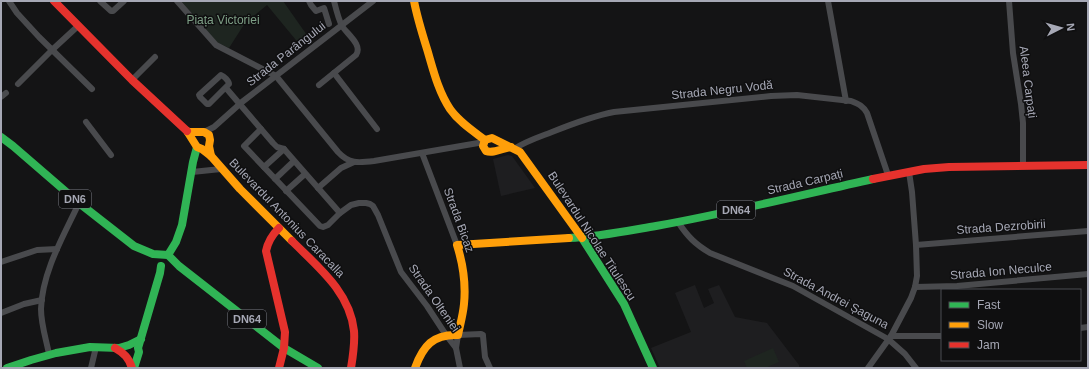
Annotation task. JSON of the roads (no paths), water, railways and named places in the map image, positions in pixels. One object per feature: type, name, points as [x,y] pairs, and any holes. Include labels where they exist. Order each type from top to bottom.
[{"type":"main road","name":"Bulevardul Antonius Caracalla","points":[[54,1],[132,80],[188,132],[202,141],[211,156],[221,168],[329,278],[342,295],[349,310],[353,325],[354,344],[351,368]]},
{"type":"main road","points":[[414,1],[416,13],[435,75],[446,103],[451,111],[485,144],[490,153],[496,150],[513,148]]},
{"type":"main road","name":"DN6","points":[[1,137],[134,246],[163,262]]},
{"type":"main road","points":[[485,144],[487,139],[492,138],[496,140],[498,145],[496,150]]},
{"type":"main road","name":"Bulevardul Nicolae Titulescu","points":[[496,140],[513,148],[522,155],[582,238],[624,304],[653,368]]},
{"type":"main road","points":[[133,368],[131,351],[141,339],[163,262],[180,233],[192,172],[202,141]]},
{"type":"main road","name":"Strada Carpați","points":[[457,245],[582,238],[678,222],[888,175],[909,172],[949,167],[1088,165]]},
{"type":"main road","points":[[279,228],[268,239],[266,245],[273,284],[285,332],[284,348],[279,368]]},
{"type":"main road","name":"Strada Bicaz","points":[[457,245],[461,259],[464,285],[464,303],[458,335]]},
{"type":"main road","name":"DN64","points":[[163,262],[179,266],[284,348],[318,368]]},
{"type":"main road","points":[[415,368],[422,351],[426,346],[446,335],[458,335]]},
{"type":"main road","points":[[7,368],[49,354],[73,350],[96,347],[131,351]]},
{"type":"street","points":[[9,1],[17,13],[92,90]]},
{"type":"street","points":[[100,1],[111,11],[113,11],[124,1]]},
{"type":"street","points":[[177,1],[216,45],[276,76],[338,152],[344,158],[354,162]]},
{"type":"street","points":[[310,1],[311,5],[316,11],[324,8],[329,24]]},
{"type":"street","points":[[319,85],[356,55],[358,49],[342,25],[334,1]]},
{"type":"street","name":"Strada Parângului","points":[[202,141],[214,127],[240,104],[373,1]]},
{"type":"street","points":[[828,1],[846,101]]},
{"type":"street","name":"Aleea Carpați","points":[[1009,1],[1013,53],[1023,123],[1023,166]]},
{"type":"street","points":[[18,84],[78,26]]},
{"type":"street","points":[[132,80],[155,57]]},
{"type":"street","points":[[334,73],[377,129]]},
{"type":"street","points":[[221,75],[230,83],[226,88],[208,104],[199,96],[221,75]]},
{"type":"street","points":[[226,88],[277,147],[284,149],[340,213]]},
{"type":"street","name":"Strada Negru Vodă","points":[[513,148],[602,114],[797,95],[858,103],[864,107],[888,175]]},
{"type":"street","points":[[86,122],[111,155]]},
{"type":"street","points":[[261,129],[244,146],[286,191],[305,174]]},
{"type":"street","points":[[318,188],[341,168],[354,162],[374,161],[464,146],[485,144]]},
{"type":"street","points":[[264,167],[284,149]]},
{"type":"street","name":"Strada Bicaz","points":[[422,153],[457,245]]},
{"type":"street","points":[[275,179],[294,161]]},
{"type":"street","points":[[192,172],[221,168]]},
{"type":"street","points":[[868,368],[890,338],[915,288],[917,276],[916,245],[909,172]]},
{"type":"street","name":"Strada Olteniei","points":[[286,191],[320,226],[328,225],[351,205],[359,203],[370,204],[373,206],[401,272],[456,348]]},
{"type":"street","points":[[49,354],[42,316],[42,300],[57,249],[79,202]]},
{"type":"street","name":"Strada Andrei Șaguna","points":[[678,222],[690,239],[710,253],[779,279],[890,338],[916,368]]},
{"type":"street","name":"Strada Dezrobirii","points":[[916,245],[1088,231]]},
{"type":"street","points":[[1,262],[37,250],[57,249]]},
{"type":"street","name":"Strada Ion Neculce","points":[[915,288],[957,286],[1088,274]]},
{"type":"street","points":[[1,313],[24,304],[42,300]]},
{"type":"street","points":[[458,335],[483,334],[485,357],[490,368]]},
{"type":"street","name":"Strada Bicaz","points":[[458,335],[456,348],[460,368]]},
{"type":"street","points":[[890,338],[941,336]]},
{"type":"street","points":[[90,368],[96,347]]},
{"type":"park label","name":"Piața Victoriei","points":[[223,20]]}]
